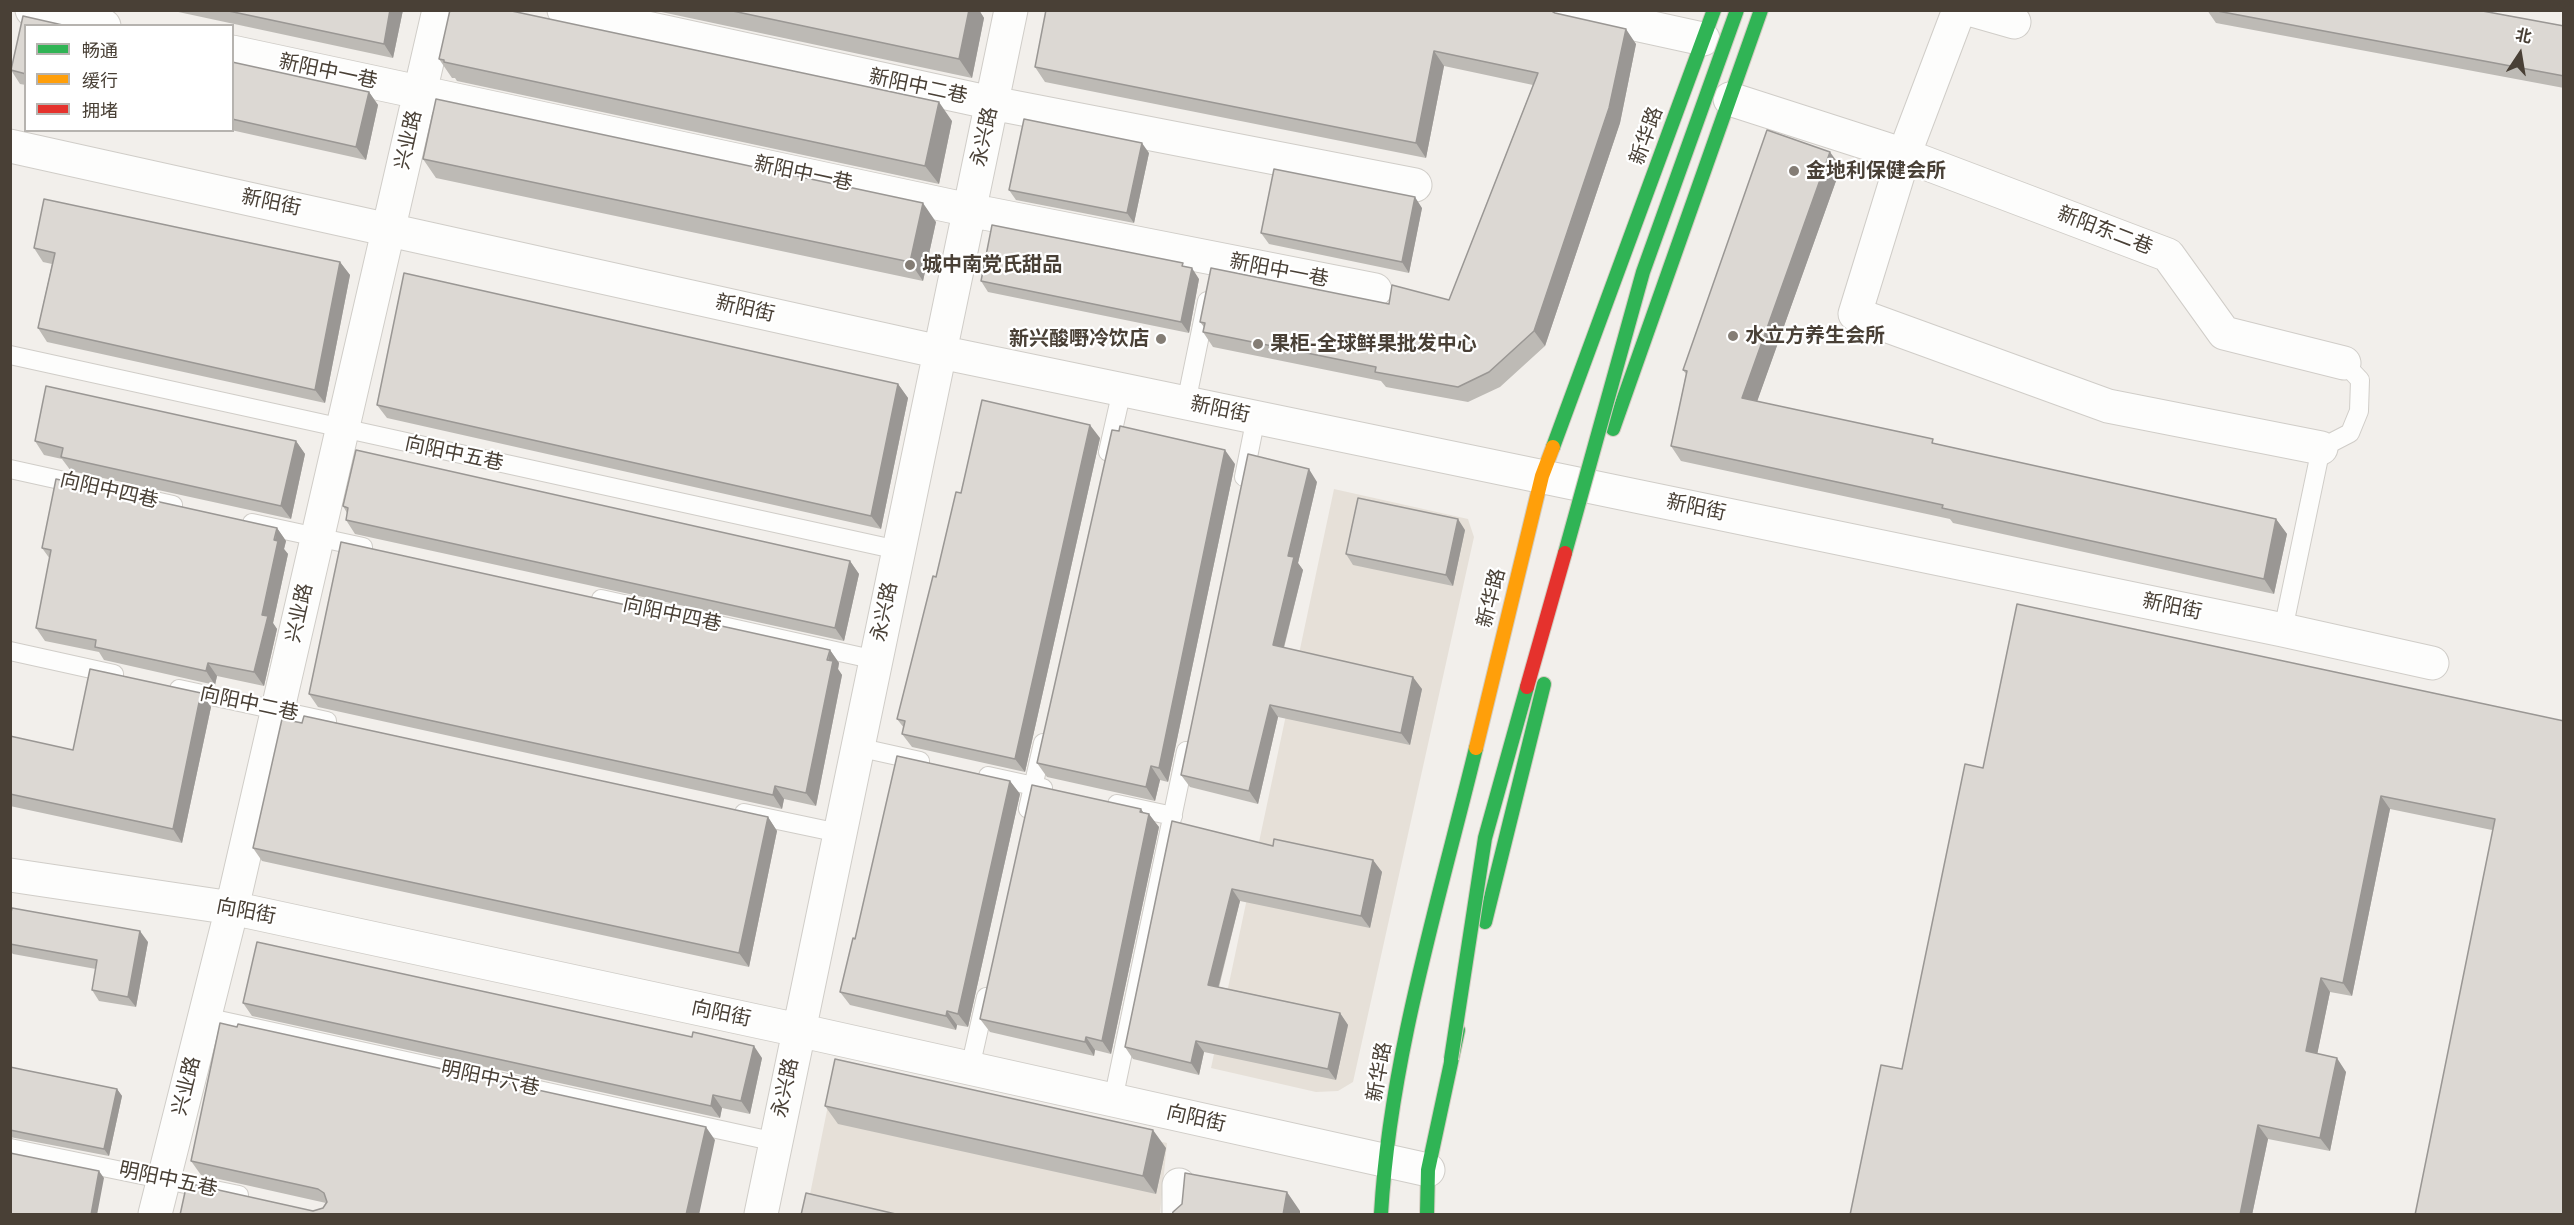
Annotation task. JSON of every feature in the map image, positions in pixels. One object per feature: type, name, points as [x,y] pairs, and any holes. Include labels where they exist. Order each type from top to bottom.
[{"type":"street","points":[[32,10],[95,24]]},
{"type":"street","name":"兴业路","points":[[155,1215],[232,908],[439,10]]},
{"type":"street","name":"新阳中二巷","points":[[564,10],[992,103],[1415,185]]},
{"type":"street","name":"永兴路","points":[[761,1215],[1011,10]]},
{"type":"street","points":[[1570,10],[1708,25]]},
{"type":"street","points":[[1427,1215],[1428,1170],[1450,1059],[1485,838],[1643,272],[1737,10]]},
{"type":"street","points":[[1553,646],[1593,486],[1761,10]]},
{"type":"street","points":[[1959,10],[1904,155],[1855,314],[2108,406],[2321,448]]},
{"type":"street","points":[[1972,10],[2014,22]]},
{"type":"street","name":"新华路","points":[[1381,1215],[1383,1161],[1403,1047],[1542,476],[1708,25]]},
{"type":"street","name":"新阳中一巷","points":[[234,52],[969,210],[1375,290]]},
{"type":"street","name":"新阳东二巷","points":[[1730,99],[1904,155],[2168,255],[2224,333],[2344,363]]},
{"type":"street","name":"新阳街","points":[[10,146],[940,352],[1593,486],[2433,663]]},
{"type":"street","points":[[1450,1059],[1547,669]]},
{"type":"street","name":"向阳街","points":[[10,875],[232,908],[798,1030],[1428,1170]]},
{"type":"lane","points":[[1186,403],[1215,258]]},
{"type":"lane","name":"向阳中五巷","points":[[10,355],[898,550]]},
{"type":"lane","points":[[2283,630],[2321,448],[2350,433],[2359,411],[2360,380],[2344,363]]},
{"type":"lane","points":[[1104,471],[1122,390]]},
{"type":"lane","points":[[1239,499],[1256,417]]},
{"type":"lane","name":"向阳中四巷","points":[[10,469],[192,509]]},
{"type":"lane","points":[[238,520],[375,550]]},
{"type":"lane","name":"向阳中四巷","points":[[585,596],[876,660]]},
{"type":"lane","points":[[10,651],[127,677]]},
{"type":"lane","name":"向阳中二巷","points":[[161,685],[348,726]]},
{"type":"lane","points":[[1023,831],[1046,728]]},
{"type":"lane","points":[[1113,1100],[1190,734]]},
{"type":"lane","points":[[857,747],[939,765]]},
{"type":"lane","points":[[975,773],[1056,791]]},
{"type":"lane","points":[[1103,801],[1173,816]]},
{"type":"lane","points":[[722,808],[839,834]]},
{"type":"lane","points":[[970,1068],[990,978]]},
{"type":"lane","name":"明阳中六巷","points":[[205,1017],[776,1142]]},
{"type":"lane","name":"明阳中五巷","points":[[10,1148],[164,1178],[256,1199]]},
{"type":"shaded area","points":[[1334,489],[1468,519],[1474,537],[1353,1082],[1338,1091],[1316,1092],[1211,1068]]},
{"type":"shaded area","points":[[835,1071],[1167,1143],[1160,1214],[806,1214]]},
{"type":"building","points":[[224,10],[390,10],[384,44]]},
{"type":"building","points":[[450,10],[507,10],[939,102],[925,166],[444,62],[439,59]]},
{"type":"building","points":[[728,10],[969,10],[959,59]]},
{"type":"building","points":[[1046,10],[1550,10],[1626,29],[1609,108],[1534,331],[1489,372],[1458,387],[1375,372],[1376,367],[1203,332],[1205,323],[1200,322],[1211,268],[1389,304],[1392,285],[1449,300],[1538,73],[1434,51],[1416,143],[1035,67]]},
{"type":"building","points":[[2212,10],[2477,10],[2564,26],[2564,76]]},
{"type":"building","points":[[23,16],[58,24],[24,24],[24,73],[11,70]]},
{"type":"building","points":[[234,62],[369,92],[356,147],[234,119]]},
{"type":"building","points":[[436,99],[923,203],[910,262],[423,159]]},
{"type":"building","points":[[1024,119],[1142,143],[1127,213],[1009,190]]},
{"type":"building","points":[[1767,130],[1830,152],[1742,398],[1933,439],[1932,443],[2276,519],[2264,579],[1942,508],[1943,505],[1671,446],[1687,371],[1683,370]]},
{"type":"building","points":[[1274,169],[1415,197],[1402,262],[1261,233]]},
{"type":"building","points":[[44,199],[340,262],[315,390],[38,328],[55,253],[34,248]]},
{"type":"building","points":[[992,225],[1183,263],[1182,266],[1192,268],[1181,322],[981,281]]},
{"type":"building","points":[[404,273],[898,384],[871,516],[377,405]]},
{"type":"building","points":[[46,386],[296,441],[281,506],[61,457],[63,448],[35,441]]},
{"type":"building","points":[[982,400],[1090,425],[1015,759],[902,734],[905,721],[897,719],[933,576],[936,577],[956,492],[961,493]]},
{"type":"building","points":[[1120,426],[1225,450],[1159,768],[1151,766],[1146,787],[1037,763],[1112,430],[1119,431]]},
{"type":"building","points":[[356,450],[850,561],[835,628],[346,520],[348,508],[343,506]]},
{"type":"building","points":[[1248,454],[1309,469],[1288,556],[1294,557],[1273,645],[1413,677],[1401,733],[1270,705],[1249,791],[1181,775]]},
{"type":"building","points":[[56,479],[277,528],[274,540],[278,541],[262,615],[268,616],[254,672],[208,663],[206,671],[95,647],[96,640],[36,628],[51,550],[42,548]]},
{"type":"building","points":[[1358,498],[1458,519],[1446,575],[1346,554]]},
{"type":"building","points":[[341,542],[830,650],[827,660],[833,661],[806,793],[775,786],[773,795],[309,694]]},
{"type":"building","points":[[2017,604],[2564,721],[2564,1215],[2415,1215],[2495,819],[2381,796],[2343,983],[2321,978],[2306,1051],[2337,1058],[2320,1138],[2258,1125],[2240,1215],[1850,1215],[1881,1065],[1902,1069],[1965,764],[1983,768]]},
{"type":"building","points":[[90,669],[201,693],[173,829],[10,794],[10,736],[73,750]]},
{"type":"building","points":[[304,716],[768,817],[739,953],[253,848],[282,719],[302,723]]},
{"type":"building","points":[[897,756],[1010,781],[958,1014],[947,1011],[946,1016],[840,992],[853,938],[855,939]]},
{"type":"building","points":[[1032,785],[1141,809],[1140,812],[1149,814],[1102,1041],[1086,1037],[1085,1042],[980,1019]]},
{"type":"building","points":[[1172,821],[1273,846],[1274,839],[1373,860],[1361,916],[1232,889],[1208,985],[1340,1013],[1328,1069],[1196,1041],[1191,1063],[1125,1047]]},
{"type":"building","points":[[12,908],[140,931],[128,997],[92,990],[97,960],[10,944]]},
{"type":"building","points":[[257,942],[692,1037],[693,1032],[754,1046],[741,1101],[713,1095],[711,1106],[243,1003]]},
{"type":"building","points":[[220,1023],[237,1027],[238,1024],[706,1127],[686,1215],[180,1215],[187,1183],[313,1211],[323,1208],[327,1202],[324,1193],[318,1189],[191,1161]]},
{"type":"building","points":[[835,1059],[1153,1130],[1143,1176],[825,1106]]},
{"type":"building","points":[[10,1067],[117,1089],[104,1149],[10,1130]]},
{"type":"building","points":[[10,1153],[99,1171],[91,1215],[10,1215]]},
{"type":"building","points":[[1185,1173],[1287,1192],[1283,1215],[1172,1215],[1182,1204]]},
{"type":"building","points":[[806,1193],[900,1215],[801,1215]]},
{"type":"traffic: fast","points":[[1553,447],[1714,10]]},
{"type":"traffic: fast","points":[[1565,553],[1643,272],[1737,10]]},
{"type":"traffic: fast","points":[[1613,429],[1761,10]]},
{"type":"traffic: fast","points":[[1485,922],[1544,684]]},
{"type":"traffic: fast","points":[[1451,1059],[1485,838],[1527,687]]},
{"type":"traffic: fast","points":[[1381,1214],[1386,1155],[1405,1038],[1476,748]]},
{"type":"traffic: fast","points":[[1427,1214],[1428,1170],[1458,1030]]},
{"type":"traffic: slow","points":[[1476,748],[1542,476],[1553,447]]},
{"type":"traffic: jam","points":[[1527,687],[1565,553]]},
{"type":"place","name":"金地利保健会所","points":[[1794,171]]},
{"type":"place","name":"城中南党氏甜品","points":[[910,265]]},
{"type":"place","name":"水立方养生会所","points":[[1733,336]]},
{"type":"place","name":"新兴酸嘢冷饮店","points":[[1161,339]]},
{"type":"place","name":"果柜-全球鲜果批发中心","points":[[1258,344]]}]
